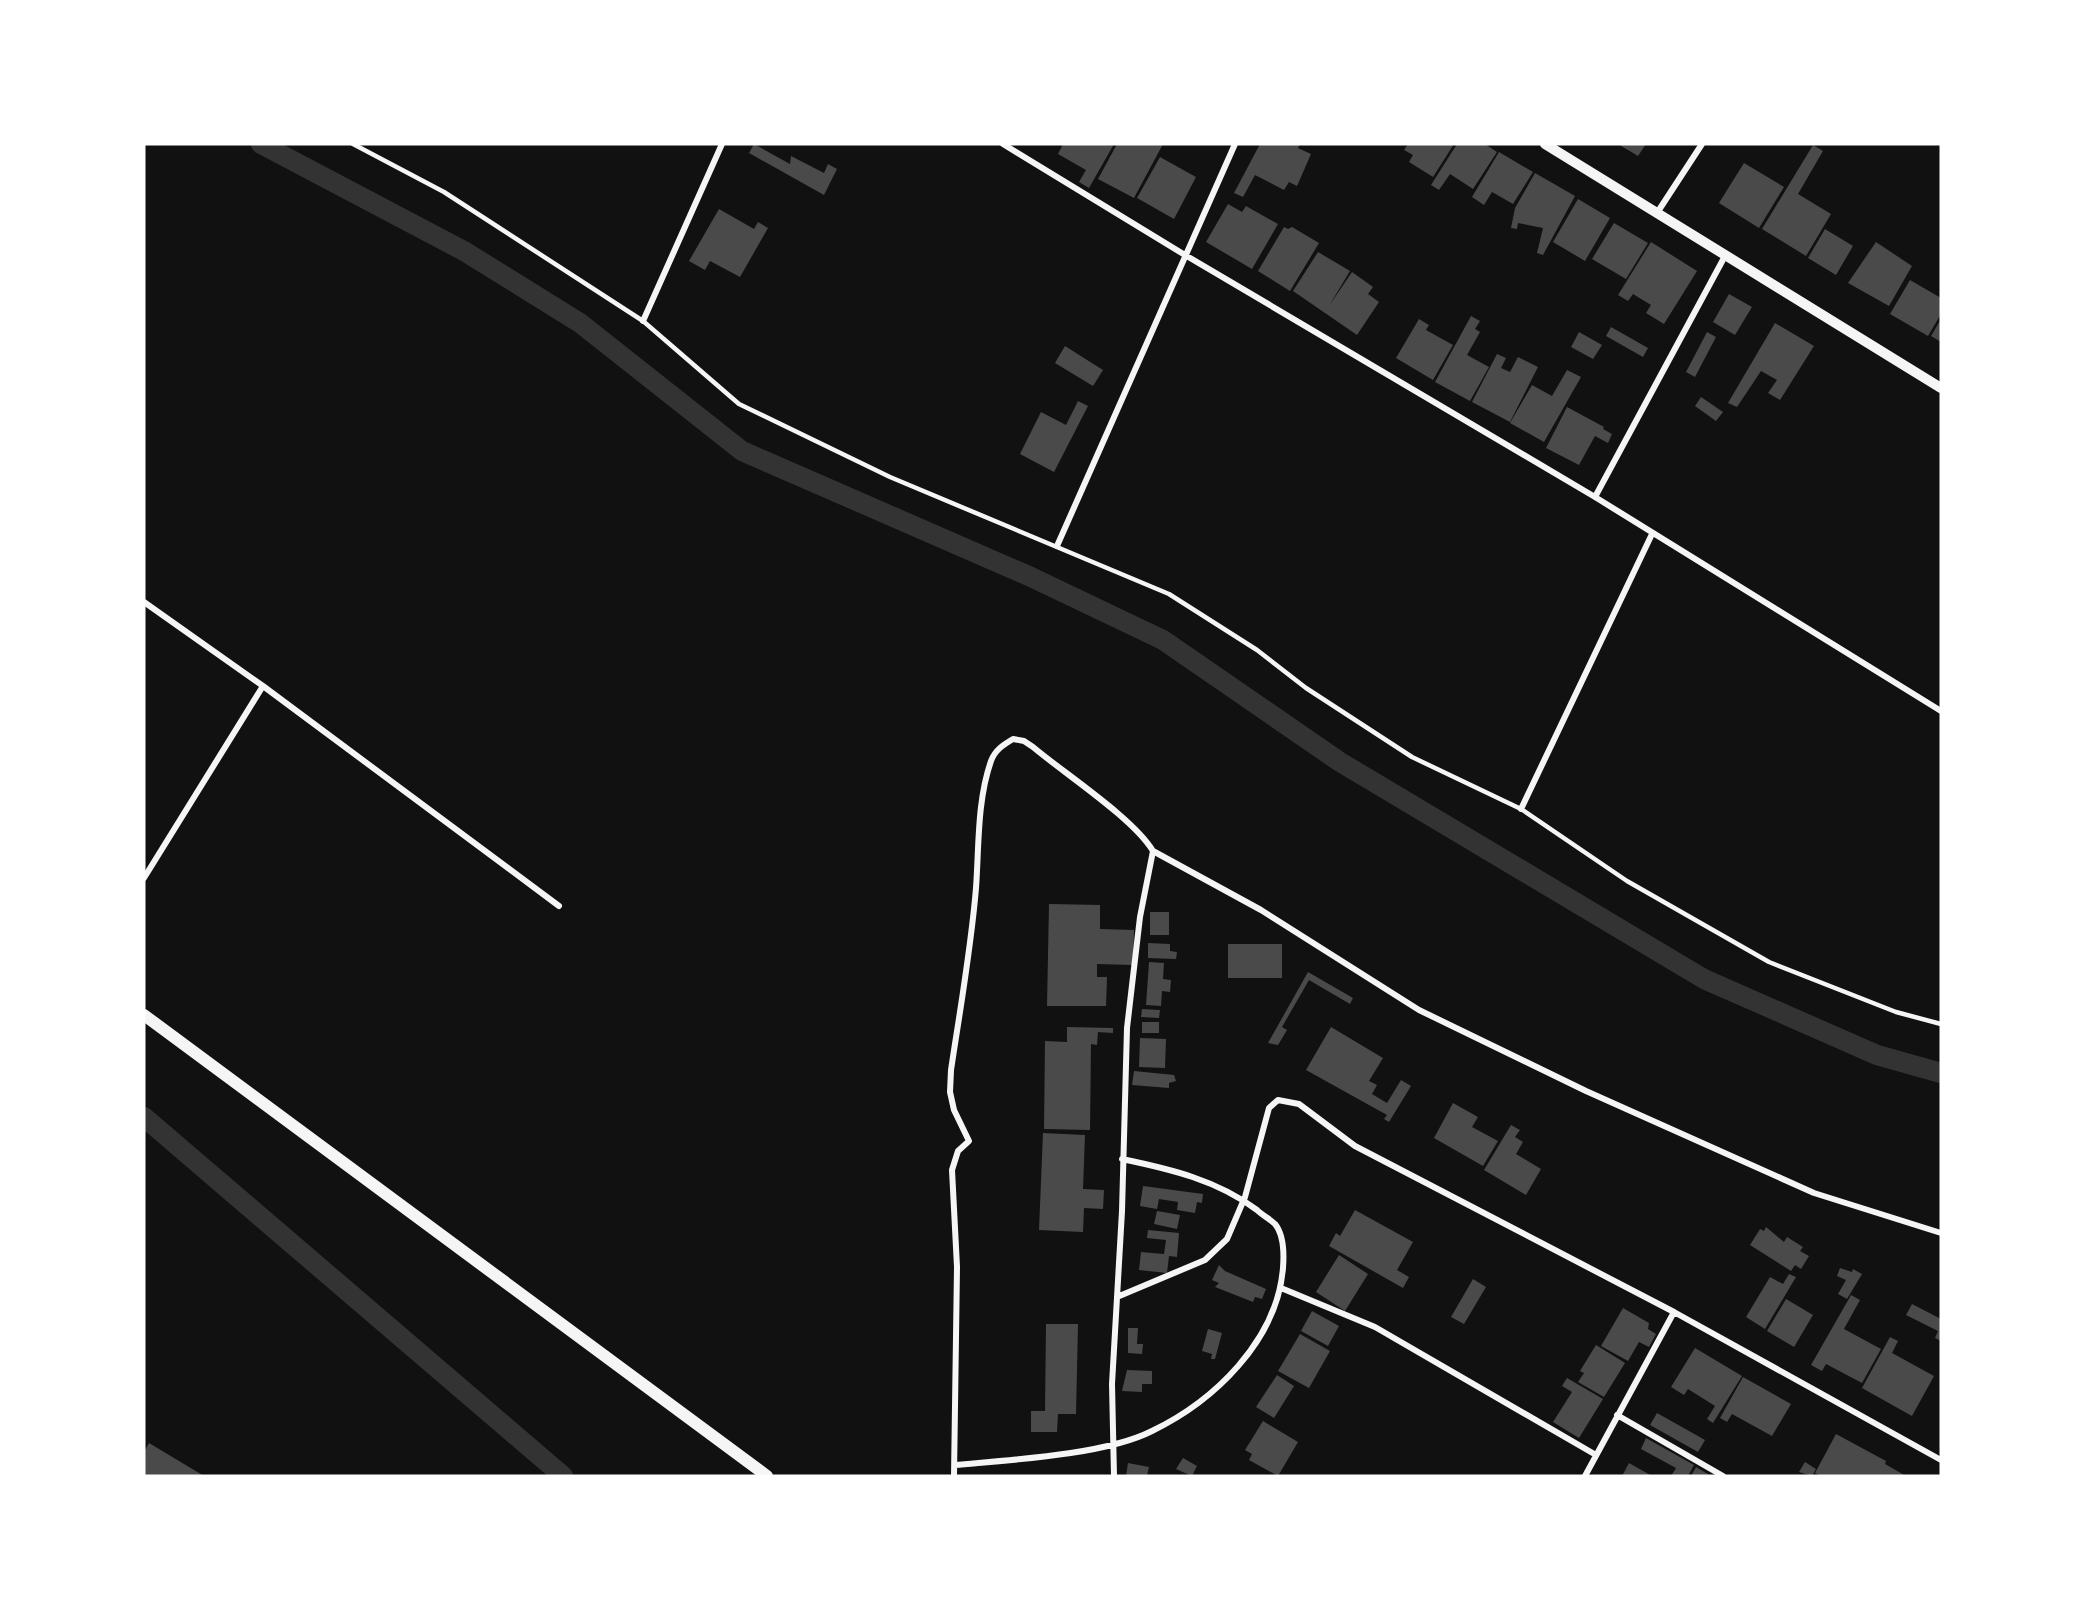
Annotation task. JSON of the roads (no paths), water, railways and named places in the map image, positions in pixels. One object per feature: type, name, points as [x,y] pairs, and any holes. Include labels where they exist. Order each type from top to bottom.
[{"type":"main road","points":[[144,1015],[767,1476]]},
{"type":"street","points":[[643,321],[722,144]]},
{"type":"street","points":[[1003,144],[1185,255],[1595,497],[1941,711]]},
{"type":"street","points":[[1057,546],[1235,144]]},
{"type":"street","points":[[1545,144],[1941,388]]},
{"type":"street","points":[[1657,213],[1702,144]]},
{"type":"street","points":[[1595,497],[1725,256]]},
{"type":"street","points":[[1521,809],[1652,534]]},
{"type":"street","points":[[144,602],[263,686],[559,906]]},
{"type":"street","points":[[144,878],[263,686]]},
{"type":"street","points":[[954,1476],[957,1267],[952,1170],[958,1151],[969,1141],[954,1110],[950,1092],[976,887],[975,855],[991,760],[999,748],[1013,739],[1024,741],[1122,819],[1147,841],[1154,851],[1261,910],[1419,1010],[1586,1091],[1814,1193],[1941,1233]]},
{"type":"street","points":[[1114,1476],[1112,1445],[1127,1028],[1140,917],[1154,851]]},
{"type":"street","points":[[1117,1297],[1205,1260],[1227,1239],[1244,1200],[1269,1108],[1278,1100],[1288,1100],[1299,1104],[1355,1146],[1674,1312],[1941,1460]]},
{"type":"street","points":[[955,1465],[1011,1460],[1112,1445],[1150,1432],[1186,1412],[1226,1379],[1256,1344],[1281,1288],[1284,1251],[1276,1225],[1244,1200],[1208,1182],[1167,1168],[1122,1159]]},
{"type":"street","points":[[1281,1288],[1375,1327],[1596,1455]]},
{"type":"street","points":[[1585,1476],[1674,1312]]},
{"type":"street","points":[[1617,1415],[1723,1476]]},
{"type":"lane","points":[[353,144],[444,192],[643,321],[740,404],[890,477],[1169,594],[1257,650],[1306,688],[1412,757],[1521,809],[1627,881],[1769,962],[1896,1012],[1941,1024]]},
{"type":"waterway","points":[[261,144],[464,251],[580,323],[742,451],[1031,577],[1163,640],[1340,762],[1704,979],[1877,1055],[1941,1073]]},
{"type":"waterway","points":[[144,1117],[563,1476]]}]
